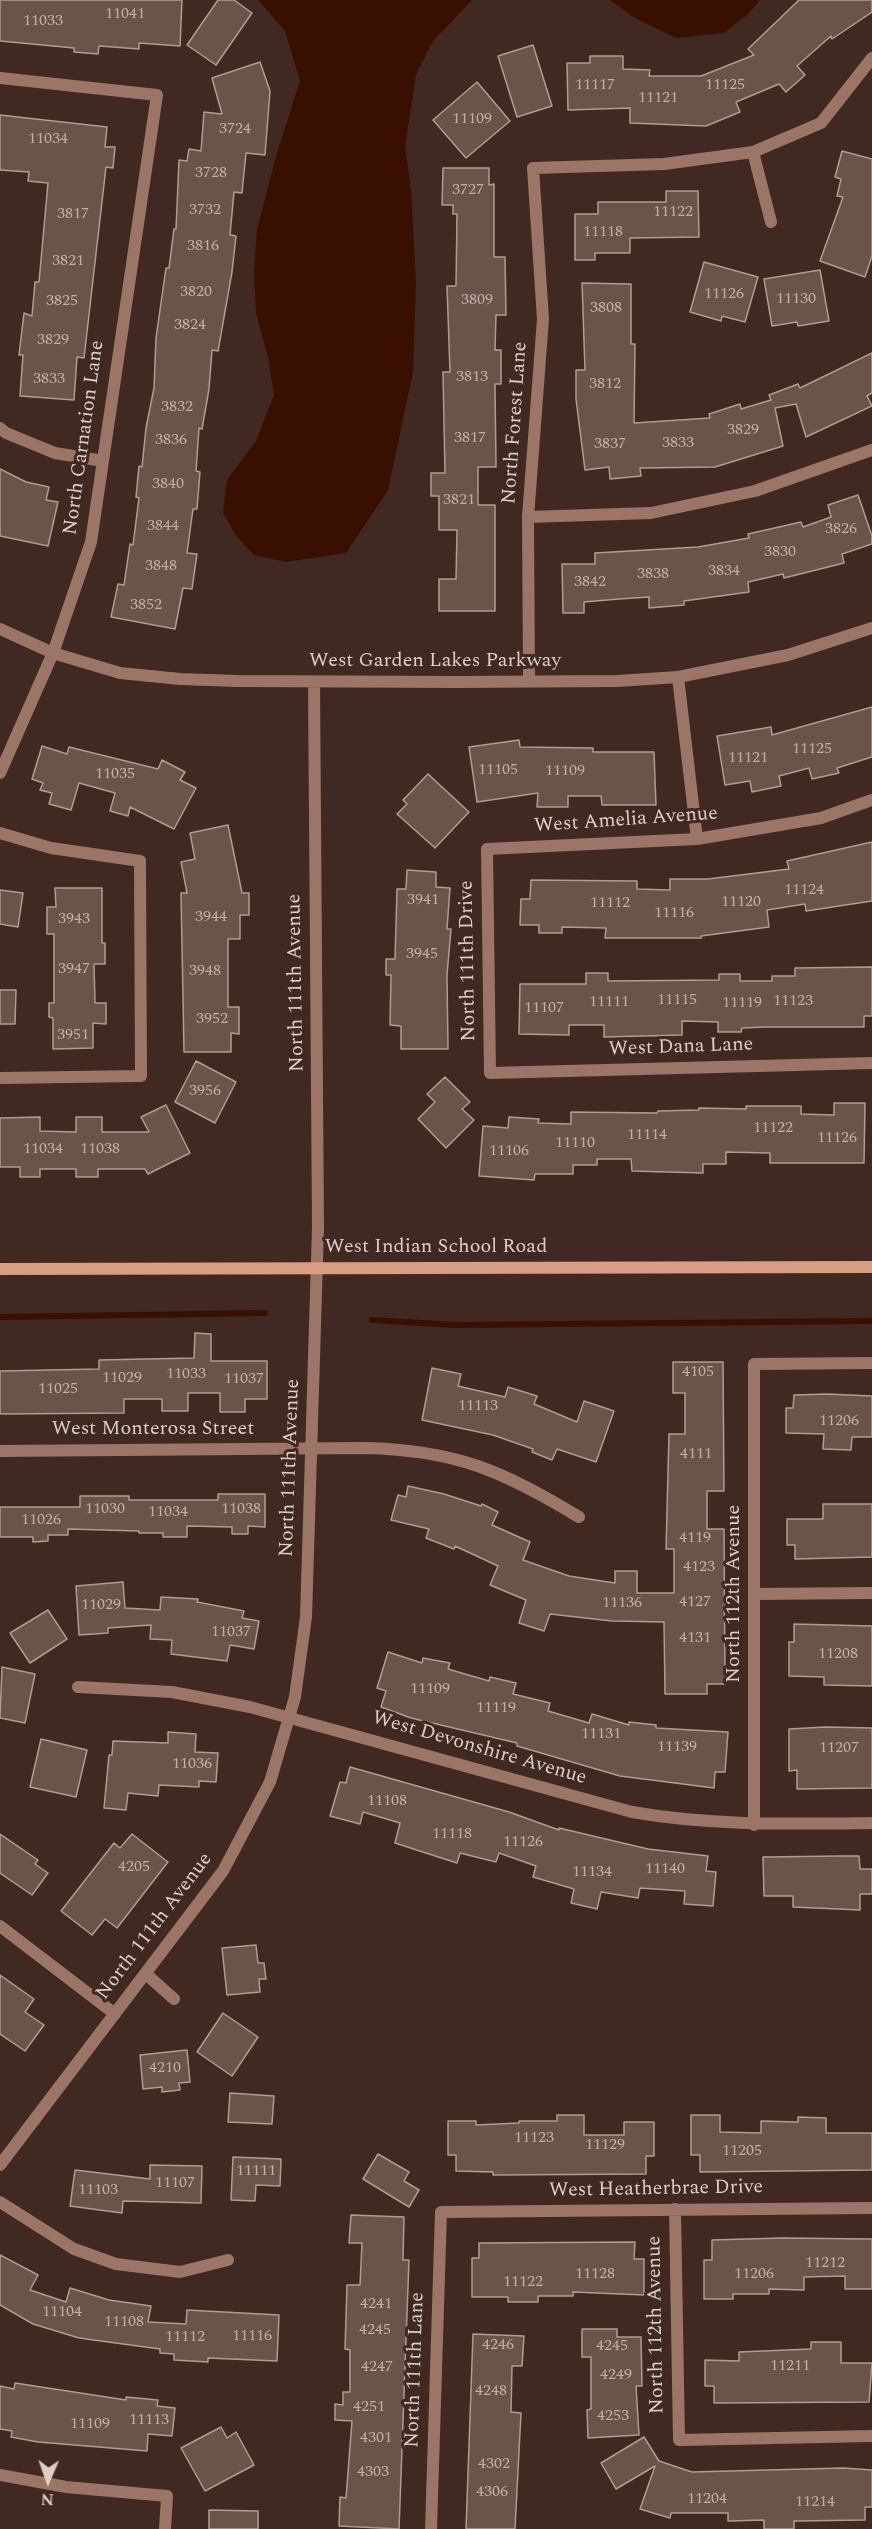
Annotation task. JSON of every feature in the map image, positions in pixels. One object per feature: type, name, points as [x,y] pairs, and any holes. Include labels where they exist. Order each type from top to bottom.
[{"type":"main road","name":"West Indian School Road","points":[[0,1269],[872,1267]]},
{"type":"street","points":[[771,222],[753,152],[821,123],[872,58]]},
{"type":"street","name":"North Carnation Lane","points":[[0,78],[157,94],[90,542],[53,653],[0,773]]},
{"type":"street","name":"North Forest Lane","points":[[529,681],[528,517],[543,319],[533,168],[664,164],[753,152]]},
{"type":"street","points":[[0,428],[6,433],[55,453],[103,461]]},
{"type":"street","points":[[528,517],[651,513],[755,490],[872,450]]},
{"type":"street","name":"West Garden Lakes Parkway","points":[[0,629],[53,653],[96,668],[159,677],[314,682],[529,681],[678,676],[788,654],[872,628]]},
{"type":"street","points":[[678,676],[697,839]]},
{"type":"street","name":"North 111th Avenue","points":[[0,2165],[210,1889],[242,1838],[270,1782],[291,1717],[305,1637],[317,1267],[314,682]]},
{"type":"street","name":"West Amelia Avenue","points":[[487,849],[697,839],[821,818],[872,800]]},
{"type":"street","points":[[0,833],[51,848],[140,861],[141,1076],[0,1078]]},
{"type":"street","name":"North 111th Drive","points":[[487,849],[490,1072]]},
{"type":"street","name":"West Dana Lane","points":[[490,1072],[872,1063]]},
{"type":"street","name":"North 112th Avenue","points":[[754,1825],[754,1364],[872,1363]]},
{"type":"street","name":"West Monterosa Street","points":[[0,1451],[392,1449],[474,1463],[528,1486],[579,1517]]},
{"type":"street","points":[[754,1594],[872,1593]]},
{"type":"street","name":"West Devonshire Avenue","points":[[78,1687],[172,1692],[291,1717],[632,1812],[671,1819],[754,1825],[872,1823]]},
{"type":"street","points":[[0,1926],[115,2014]]},
{"type":"street","points":[[146,1974],[174,1999]]},
{"type":"street","points":[[0,2202],[74,2249],[116,2264],[180,2272],[228,2260]]},
{"type":"street","name":"West Heatherbrae Drive","points":[[441,2212],[872,2208]]},
{"type":"street","name":"North 112th Avenue","points":[[675,2209],[678,2440],[872,2436]]},
{"type":"street","name":"North 111th Lane","points":[[430,2529],[441,2212]]},
{"type":"street","points":[[0,2475],[66,2487],[166,2496],[165,2529]]},
{"type":"shaded area","points":[[258,0],[472,0],[433,41],[416,75],[405,147],[411,189],[416,282],[413,372],[388,490],[346,553],[286,562],[254,555],[236,536],[223,513],[227,480],[256,441],[274,395],[268,357],[256,313],[254,271],[257,229],[277,153],[300,81],[285,31]]},
{"type":"shaded area","points":[[610,0],[760,0],[748,14],[724,33],[676,38],[635,18]]},
{"type":"building","points":[[0,0],[182,0],[180,46],[139,43],[139,49],[99,46],[98,54],[74,52],[74,48],[0,41]]},
{"type":"building","points":[[218,0],[234,0],[252,13],[216,65],[187,45]]},
{"type":"building","points":[[799,0],[872,0],[872,12],[832,39],[831,36],[797,66],[805,75],[786,92],[779,84],[736,102],[740,112],[706,126],[630,123],[630,108],[568,110],[567,63],[590,63],[590,56],[623,56],[623,69],[650,70],[649,76],[701,76],[754,55],[748,49]]},
{"type":"building","points":[[533,45],[552,106],[517,117],[498,56]]},
{"type":"building","points":[[260,62],[270,91],[265,155],[246,153],[242,193],[234,192],[230,235],[236,236],[232,272],[218,351],[212,350],[209,389],[202,429],[199,428],[196,471],[200,472],[197,509],[193,509],[187,553],[197,554],[192,589],[183,588],[175,629],[111,617],[118,584],[124,585],[130,544],[133,545],[139,498],[136,497],[139,466],[142,467],[146,428],[154,388],[156,338],[166,268],[169,268],[174,229],[176,229],[179,160],[187,161],[189,149],[201,151],[204,112],[222,114],[212,78]]},
{"type":"building","points":[[477,82],[510,121],[466,158],[433,120]]},
{"type":"building","points":[[0,115],[107,127],[105,147],[115,147],[113,168],[106,167],[84,358],[77,357],[74,400],[20,396],[23,355],[19,355],[24,313],[32,316],[35,282],[39,282],[48,183],[28,181],[29,172],[0,170]]},
{"type":"building","points":[[842,151],[872,159],[872,256],[865,277],[820,261],[843,197],[837,196],[841,179],[835,177]]},
{"type":"building","points":[[443,168],[489,168],[489,185],[494,184],[494,257],[505,257],[506,315],[496,315],[495,350],[501,350],[501,384],[495,384],[496,467],[478,467],[478,505],[495,505],[495,611],[439,611],[439,579],[456,579],[457,530],[439,530],[439,496],[431,496],[431,473],[445,473],[443,372],[450,372],[447,286],[456,286],[457,214],[453,214],[453,205],[442,205]]},
{"type":"building","points":[[666,191],[698,191],[699,237],[630,238],[630,253],[595,253],[595,260],[575,260],[575,214],[598,214],[598,202],[666,202]]},
{"type":"building","points":[[704,262],[758,277],[745,322],[722,316],[721,321],[690,312]]},
{"type":"building","points":[[820,270],[829,321],[798,326],[797,322],[772,326],[764,279]]},
{"type":"building","points":[[582,283],[631,284],[631,344],[635,344],[634,423],[710,418],[709,414],[740,404],[741,409],[771,400],[769,395],[798,384],[800,388],[872,353],[872,393],[867,396],[872,406],[806,437],[796,404],[775,408],[783,446],[715,467],[640,468],[641,476],[610,479],[609,467],[585,470],[576,399],[576,370],[585,370]]},
{"type":"building","points":[[0,469],[26,482],[49,487],[46,500],[58,502],[48,546],[0,536]]},
{"type":"building","points":[[858,495],[872,536],[872,544],[842,554],[844,563],[784,578],[783,574],[748,582],[749,592],[684,601],[684,605],[649,608],[649,597],[584,602],[584,613],[563,613],[562,564],[595,564],[595,553],[698,547],[749,538],[748,534],[801,522],[803,527],[831,517],[828,505]]},
{"type":"building","points":[[872,707],[872,757],[837,768],[839,773],[812,779],[809,768],[779,776],[781,786],[752,792],[750,781],[725,785],[717,736],[771,727],[772,735]]},
{"type":"building","points":[[519,740],[520,747],[593,748],[593,752],[654,752],[656,805],[602,805],[601,796],[568,796],[568,807],[537,807],[538,793],[477,802],[469,747]]},
{"type":"building","points":[[42,746],[67,754],[69,747],[158,769],[162,760],[185,772],[180,780],[196,788],[174,829],[130,807],[128,816],[110,811],[115,793],[79,783],[71,810],[49,804],[52,793],[40,790],[43,783],[32,779]]},
{"type":"building","points":[[428,774],[469,812],[435,848],[397,814],[407,804],[403,800]]},
{"type":"building","points":[[228,825],[242,893],[249,893],[249,915],[240,915],[240,939],[228,939],[228,1007],[239,1007],[239,1034],[231,1033],[231,1052],[184,1052],[181,893],[187,893],[181,862],[195,859],[190,833]]},
{"type":"building","points":[[872,842],[872,901],[806,911],[805,904],[767,910],[769,927],[701,936],[701,938],[605,938],[606,928],[562,927],[562,933],[539,933],[539,925],[520,925],[521,899],[530,899],[531,880],[637,881],[637,889],[670,890],[670,879],[708,879],[789,869],[787,861]]},
{"type":"building","points":[[407,870],[436,872],[436,887],[450,888],[447,929],[451,929],[447,975],[448,1049],[401,1049],[401,1026],[390,1025],[391,975],[386,975],[386,959],[395,959],[397,889],[406,889]]},
{"type":"building","points":[[55,888],[102,888],[102,943],[105,943],[105,964],[94,964],[95,1003],[106,1003],[106,1024],[93,1023],[93,1048],[53,1049],[53,1018],[49,1017],[49,1003],[54,1003],[54,934],[47,934],[47,907],[56,907]]},
{"type":"building","points":[[0,890],[23,893],[18,927],[0,924]]},
{"type":"building","points":[[872,967],[872,1016],[864,1016],[864,1027],[765,1027],[742,1028],[741,1032],[718,1032],[718,1022],[682,1021],[682,1035],[604,1037],[604,1025],[569,1025],[569,1035],[519,1034],[520,984],[586,984],[586,973],[608,973],[608,981],[719,980],[719,974],[740,974],[740,981],[772,981],[772,976],[795,976],[795,968]]},
{"type":"building","points":[[0,990],[16,990],[15,1024],[0,1024]]},
{"type":"building","points":[[196,1061],[236,1082],[215,1123],[175,1102]]},
{"type":"building","points":[[445,1077],[470,1102],[462,1109],[474,1120],[446,1148],[418,1119],[435,1102],[427,1094]]},
{"type":"building","points":[[834,1103],[865,1103],[864,1163],[770,1163],[770,1153],[726,1152],[726,1164],[703,1164],[703,1173],[632,1171],[631,1159],[597,1159],[597,1165],[573,1165],[573,1174],[535,1174],[534,1180],[479,1176],[483,1126],[508,1128],[509,1117],[539,1119],[538,1123],[571,1124],[571,1112],[657,1113],[658,1111],[699,1110],[699,1108],[746,1109],[746,1106],[801,1106],[801,1114],[834,1115]]},
{"type":"building","points":[[166,1105],[190,1153],[148,1174],[145,1169],[98,1169],[98,1177],[76,1177],[76,1169],[40,1169],[40,1177],[20,1177],[20,1167],[0,1167],[0,1118],[40,1117],[40,1131],[76,1132],[76,1117],[102,1117],[102,1132],[149,1132],[141,1117]]},
{"type":"building","points":[[195,1333],[211,1334],[211,1361],[267,1361],[267,1399],[245,1399],[245,1412],[220,1412],[220,1393],[188,1393],[188,1411],[162,1411],[162,1399],[124,1399],[124,1413],[0,1414],[0,1371],[99,1369],[99,1360],[194,1358]]},
{"type":"building","points":[[673,1362],[723,1362],[724,1491],[707,1491],[707,1529],[724,1529],[725,1684],[707,1684],[707,1694],[665,1694],[664,1622],[612,1621],[550,1614],[544,1631],[519,1623],[526,1600],[490,1585],[498,1566],[455,1546],[454,1549],[426,1538],[429,1529],[391,1520],[398,1495],[406,1497],[408,1486],[444,1494],[481,1506],[482,1504],[498,1512],[492,1525],[530,1542],[523,1560],[569,1576],[615,1583],[615,1571],[637,1571],[637,1593],[674,1593],[674,1549],[666,1549],[669,1434],[685,1434],[685,1393],[673,1393]]},
{"type":"building","points":[[432,1368],[461,1374],[458,1386],[505,1397],[508,1387],[537,1396],[534,1404],[577,1422],[584,1401],[614,1411],[596,1462],[557,1449],[552,1460],[532,1452],[533,1449],[493,1435],[422,1420]]},
{"type":"building","points":[[794,1395],[872,1396],[872,1437],[852,1437],[851,1450],[823,1449],[824,1434],[786,1433],[786,1408],[793,1408]]},
{"type":"building","points":[[218,1494],[265,1494],[265,1527],[248,1526],[248,1534],[232,1534],[232,1527],[187,1526],[187,1537],[163,1537],[163,1533],[139,1533],[139,1531],[68,1529],[68,1535],[48,1535],[48,1541],[33,1542],[33,1537],[0,1537],[0,1507],[80,1507],[80,1496],[129,1496],[129,1500],[218,1500]]},
{"type":"building","points":[[823,1504],[872,1504],[872,1557],[795,1559],[795,1545],[787,1545],[787,1519],[823,1519]]},
{"type":"building","points":[[123,1582],[125,1608],[160,1610],[161,1597],[198,1599],[197,1602],[244,1611],[242,1618],[259,1621],[254,1649],[230,1645],[227,1661],[171,1654],[172,1640],[150,1639],[151,1625],[108,1628],[108,1633],[79,1635],[76,1586]]},
{"type":"building","points":[[48,1610],[67,1639],[30,1663],[10,1633]]},
{"type":"building","points":[[794,1624],[872,1626],[872,1686],[824,1685],[824,1677],[789,1676],[789,1642],[794,1642]]},
{"type":"building","points":[[388,1652],[422,1663],[423,1658],[450,1663],[448,1669],[489,1681],[490,1677],[516,1683],[513,1694],[550,1703],[548,1711],[589,1723],[592,1714],[629,1725],[629,1722],[656,1725],[656,1728],[728,1732],[725,1772],[715,1772],[714,1788],[620,1776],[517,1746],[517,1743],[411,1718],[381,1707],[386,1691],[377,1688]]},
{"type":"building","points":[[2,1667],[35,1674],[25,1723],[0,1718]]},
{"type":"building","points":[[872,1728],[872,1788],[797,1789],[797,1770],[789,1771],[789,1729]]},
{"type":"building","points":[[168,1732],[196,1734],[195,1752],[218,1753],[216,1782],[199,1781],[199,1787],[159,1785],[158,1796],[128,1793],[126,1810],[104,1808],[109,1755],[112,1755],[113,1741],[168,1743]]},
{"type":"building","points":[[41,1739],[87,1750],[76,1797],[30,1787]]},
{"type":"building","points":[[350,1767],[509,1812],[559,1830],[559,1828],[648,1849],[708,1856],[706,1871],[716,1872],[713,1906],[684,1904],[685,1891],[640,1888],[638,1898],[601,1892],[597,1909],[571,1903],[574,1889],[533,1877],[536,1866],[499,1853],[496,1862],[460,1853],[457,1863],[395,1843],[400,1823],[363,1812],[360,1824],[330,1816],[340,1782],[346,1783]]},
{"type":"building","points":[[0,1834],[38,1860],[35,1864],[48,1873],[32,1895],[0,1873]]},
{"type":"building","points":[[132,1834],[168,1862],[117,1928],[105,1919],[92,1935],[61,1911],[114,1843],[120,1848]]},
{"type":"building","points":[[859,1856],[860,1869],[872,1869],[872,1894],[860,1894],[860,1910],[793,1907],[793,1896],[764,1896],[763,1857]]},
{"type":"building","points":[[256,1945],[258,1963],[264,1963],[266,1979],[259,1979],[260,1992],[227,1995],[222,1948]]},
{"type":"building","points":[[0,1975],[34,1999],[25,2012],[44,2025],[25,2051],[0,2034]]},
{"type":"building","points":[[223,2013],[258,2037],[232,2076],[197,2052]]},
{"type":"building","points":[[187,2050],[190,2082],[179,2083],[180,2090],[162,2092],[162,2087],[143,2089],[140,2055]]},
{"type":"building","points":[[230,2093],[274,2096],[272,2124],[228,2122]]},
{"type":"building","points":[[557,2115],[584,2115],[584,2135],[624,2135],[624,2122],[654,2122],[654,2156],[646,2156],[646,2174],[493,2175],[493,2172],[456,2171],[456,2155],[448,2155],[448,2121],[476,2121],[476,2125],[519,2123],[519,2121],[557,2121]]},
{"type":"building","points":[[691,2115],[720,2115],[720,2132],[761,2133],[761,2121],[798,2122],[798,2117],[826,2118],[826,2133],[872,2133],[872,2170],[700,2172],[700,2155],[691,2155]]},
{"type":"building","points":[[378,2154],[409,2172],[404,2181],[419,2190],[409,2207],[363,2179]]},
{"type":"building","points":[[233,2157],[281,2159],[280,2186],[256,2185],[255,2201],[231,2200]]},
{"type":"building","points":[[150,2165],[202,2166],[201,2203],[123,2201],[122,2213],[70,2206],[75,2170],[150,2179]]},
{"type":"building","points":[[351,2215],[404,2217],[403,2260],[409,2260],[399,2529],[339,2526],[340,2497],[346,2498],[352,2421],[335,2420],[335,2404],[343,2405],[343,2392],[350,2392],[350,2350],[345,2349],[347,2285],[360,2285],[362,2243],[349,2243]]},
{"type":"building","points":[[872,2239],[872,2289],[845,2289],[845,2276],[804,2277],[804,2290],[769,2289],[769,2294],[733,2294],[733,2299],[704,2299],[704,2260],[712,2260],[712,2240]]},
{"type":"building","points":[[635,2242],[634,2259],[644,2259],[644,2295],[573,2292],[573,2296],[538,2296],[538,2302],[508,2302],[508,2297],[472,2297],[472,2258],[479,2258],[479,2243]]},
{"type":"building","points":[[0,2255],[38,2275],[30,2290],[66,2302],[70,2288],[109,2300],[151,2306],[148,2322],[186,2324],[187,2310],[279,2315],[277,2361],[208,2358],[208,2362],[174,2360],[174,2354],[160,2353],[160,2349],[79,2338],[33,2324],[0,2305]]},
{"type":"building","points":[[582,2329],[617,2329],[617,2337],[641,2337],[642,2386],[636,2386],[639,2435],[588,2438],[587,2410],[591,2409],[591,2357],[582,2357]]},
{"type":"building","points":[[473,2334],[524,2336],[522,2366],[512,2366],[511,2412],[521,2413],[515,2529],[466,2529]]},
{"type":"building","points":[[811,2342],[841,2342],[841,2363],[872,2363],[869,2402],[714,2403],[714,2386],[705,2386],[705,2360],[739,2361],[739,2352],[811,2349]]},
{"type":"building","points":[[15,2383],[126,2400],[126,2397],[158,2400],[157,2406],[175,2408],[172,2436],[148,2434],[147,2451],[38,2442],[11,2437],[12,2431],[0,2429],[0,2386],[14,2389]]},
{"type":"building","points":[[221,2427],[227,2438],[236,2432],[254,2465],[205,2491],[181,2448]]},
{"type":"building","points":[[644,2437],[659,2461],[692,2472],[843,2468],[872,2470],[872,2507],[865,2507],[865,2520],[794,2521],[794,2529],[764,2529],[764,2520],[728,2521],[728,2513],[671,2513],[670,2518],[640,2509],[655,2466],[616,2489],[601,2463]]},
{"type":"building","points":[[209,2510],[258,2511],[258,2529],[209,2529]]},
{"type":"waterway","points":[[0,1317],[265,1313]]},
{"type":"waterway","points":[[372,1320],[456,1325],[872,1321]]}]
